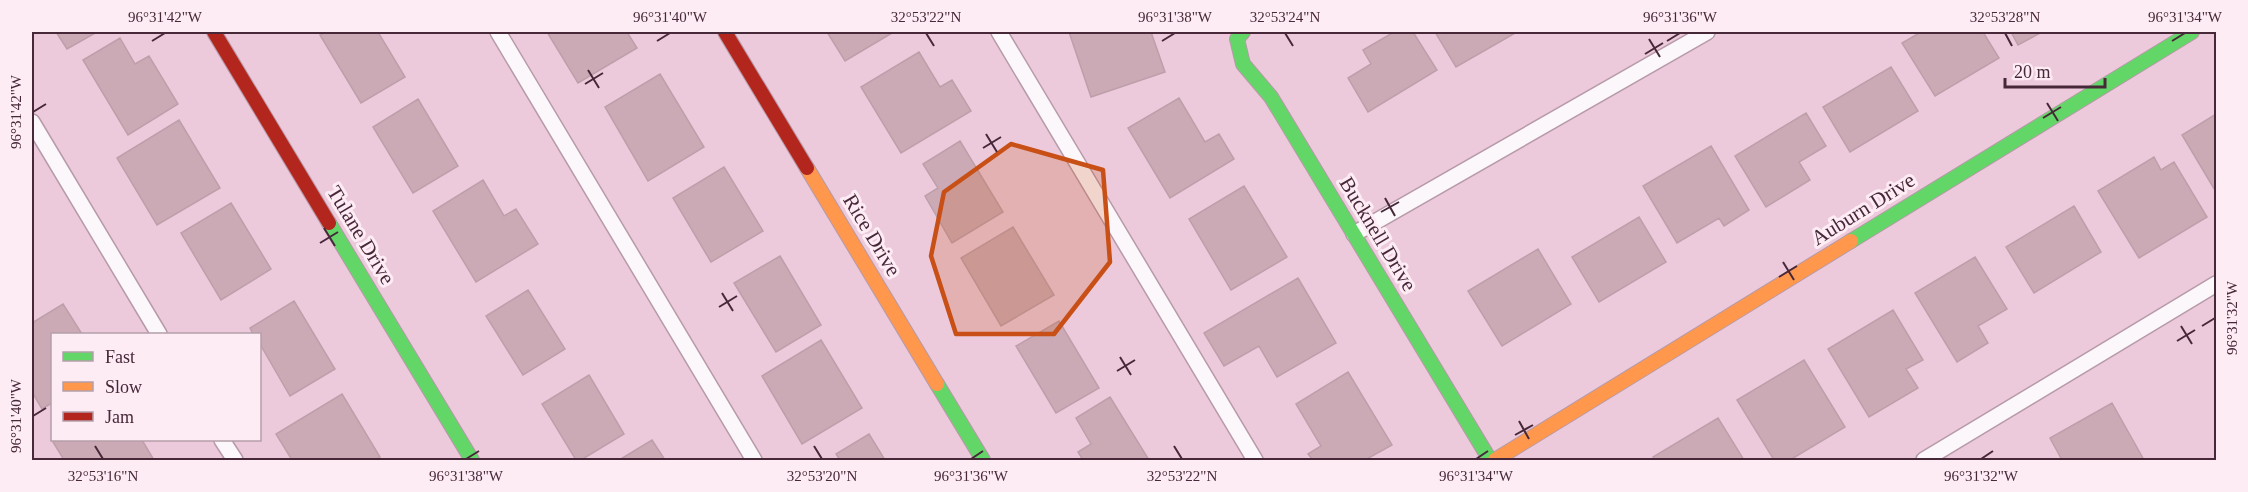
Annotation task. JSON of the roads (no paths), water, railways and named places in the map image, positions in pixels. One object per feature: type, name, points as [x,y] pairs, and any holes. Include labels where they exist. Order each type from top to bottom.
[{"type":"street","name":"Tulane Drive","points":[[214,32],[472,460]]},
{"type":"street","name":"Rice Drive","points":[[725,32],[983,460]]},
{"type":"street","name":"Bucknell Drive","points":[[1243,32],[1237,39],[1242,64],[1271,97],[1490,460]]},
{"type":"street","name":"Auburn Drive","points":[[1495,460],[2192,32]]},
{"type":"lane","points":[[498,32],[754,460]]},
{"type":"lane","points":[[999,32],[1255,460]]},
{"type":"lane","points":[[1354,234],[1707,32]]},
{"type":"lane","points":[[32,122],[158,333]]},
{"type":"lane","points":[[1924,460],[2217,284]]},
{"type":"lane","points":[[223,441],[235,460]]}]
